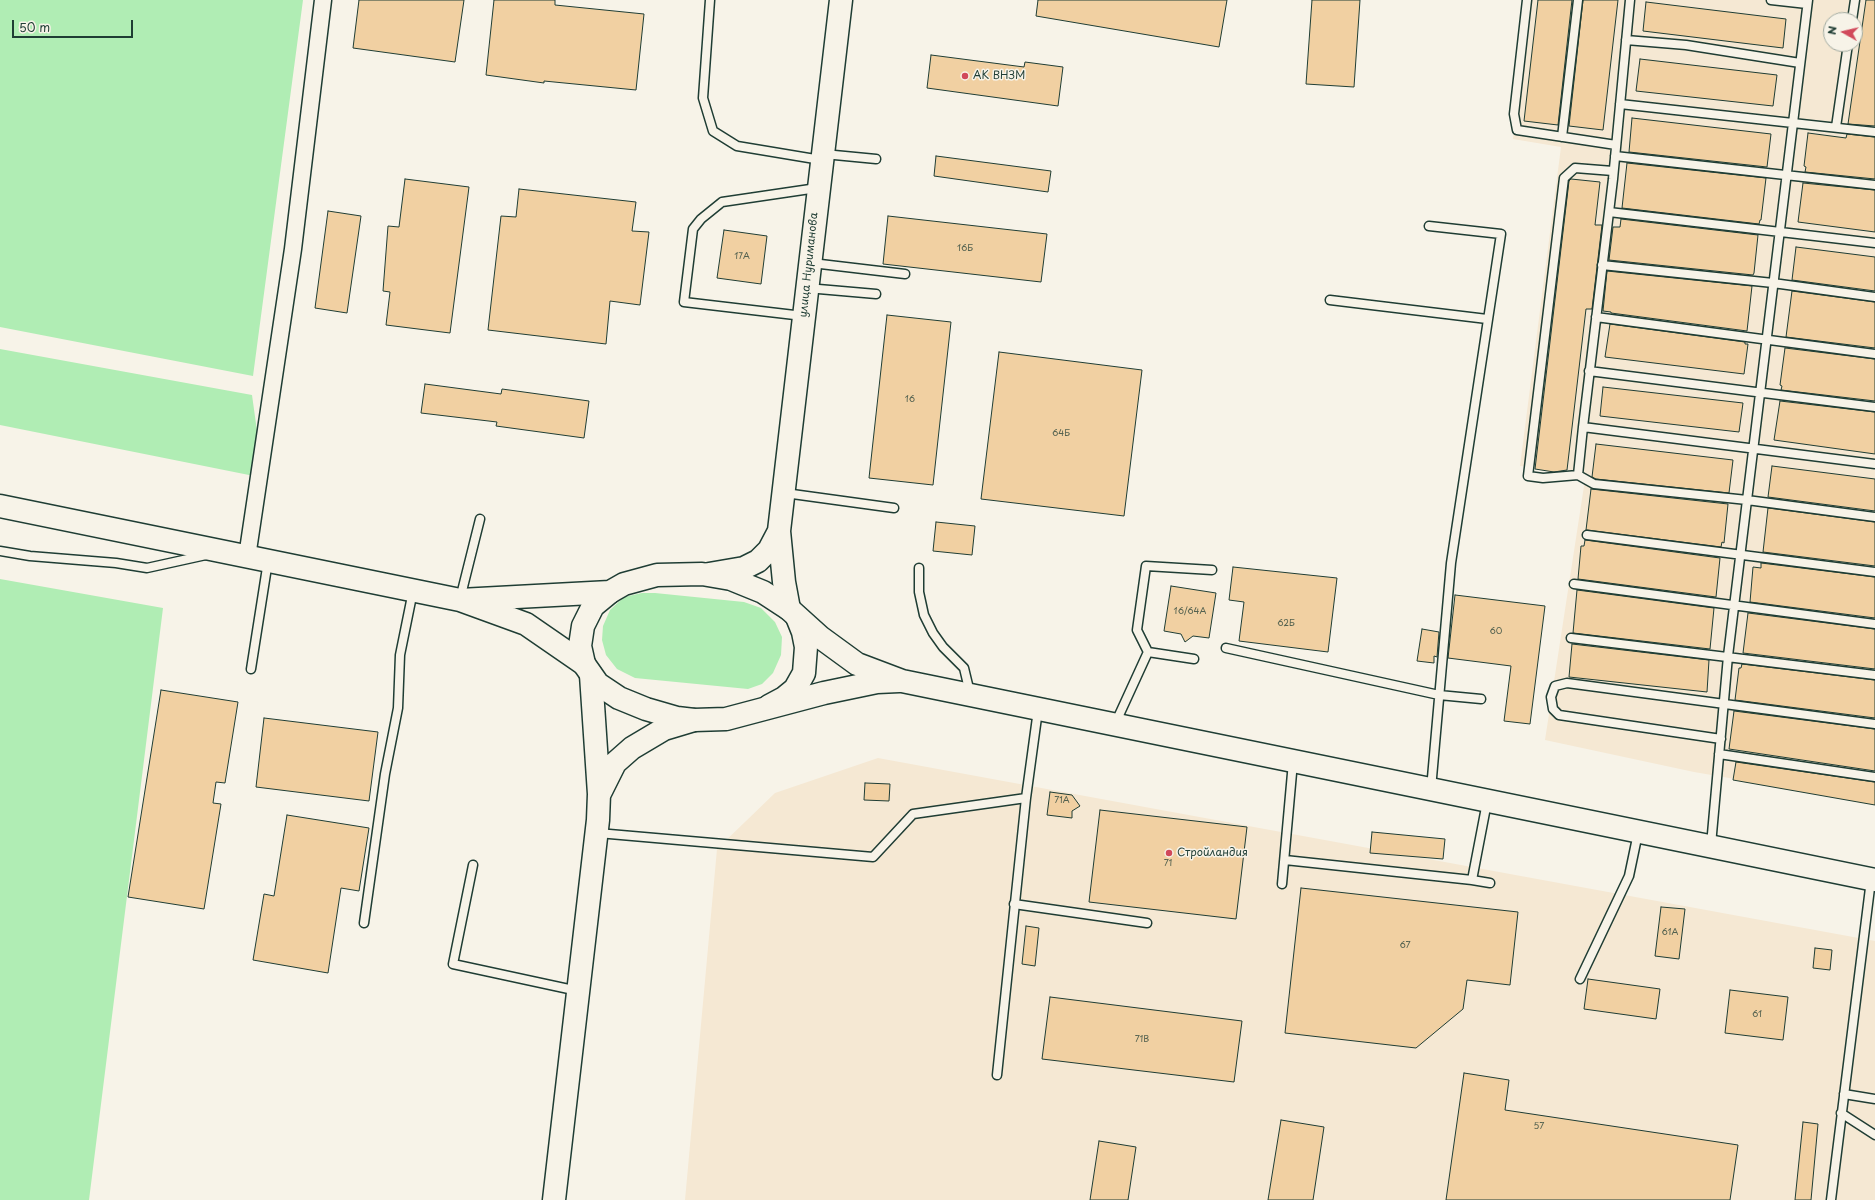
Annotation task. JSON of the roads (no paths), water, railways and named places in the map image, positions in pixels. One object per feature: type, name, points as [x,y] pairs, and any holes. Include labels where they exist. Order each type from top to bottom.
[{"type":"main road","name":"улица Нуриманова","points":[[779,531],[806,287],[841,0]]},
{"type":"main road","points":[[0,506],[460,600],[526,624],[588,670],[598,684],[619,698],[660,714],[694,720],[726,719],[877,682],[902,681]]},
{"type":"main road","points":[[554,1200],[597,833],[599,794],[588,670],[580,646],[583,626],[594,606],[610,592],[624,584],[642,578],[672,574],[730,572],[744,568],[758,561],[769,550],[779,531]]},
{"type":"main road","points":[[758,710],[774,704],[795,689],[804,673],[806,647],[803,632],[793,613],[782,568],[779,531]]},
{"type":"main road","points":[[702,574],[731,579],[747,585],[793,613],[820,637],[857,664],[902,681],[1873,880]]},
{"type":"main road","points":[[460,600],[610,592]]},
{"type":"main road","points":[[599,794],[615,763],[632,748],[664,729],[694,720]]},
{"type":"street","points":[[247,557],[293,249],[323,0]]},
{"type":"lane","points":[[710,0],[703,98],[713,131],[737,146],[822,157],[876,160]]},
{"type":"lane","points":[[1527,0],[1514,114],[1517,130],[1616,145]]},
{"type":"lane","points":[[1562,137],[1578,0]]},
{"type":"lane","points":[[1578,475],[1582,427],[1609,212],[1630,0]]},
{"type":"lane","points":[[1711,848],[1728,656],[1808,2],[1771,0]]},
{"type":"lane","points":[[1853,12],[1855,0]]},
{"type":"lane","points":[[1626,40],[1686,45],[1800,63]]},
{"type":"lane","points":[[1836,127],[1847,52]]},
{"type":"lane","points":[[1620,104],[1875,132]]},
{"type":"lane","points":[[1615,156],[1875,185]]},
{"type":"lane","points":[[1613,171],[1574,168],[1564,178],[1528,476],[1543,478],[1578,475],[1594,484],[1747,500],[1875,517]]},
{"type":"lane","points":[[803,316],[684,302],[693,229],[701,219],[722,202],[818,188]]},
{"type":"lane","points":[[1609,212],[1875,243]]},
{"type":"lane","points":[[1429,226],[1501,234],[1450,563],[1431,790]]},
{"type":"lane","points":[[809,263],[905,274]]},
{"type":"lane","points":[[1602,265],[1773,283],[1875,297]]},
{"type":"lane","points":[[806,287],[876,294]]},
{"type":"lane","points":[[1330,300],[1487,319]]},
{"type":"lane","points":[[1596,317],[1875,354]]},
{"type":"lane","points":[[1589,371],[1875,407]]},
{"type":"lane","points":[[1582,427],[1754,447],[1875,464]]},
{"type":"lane","points":[[784,493],[894,508]]},
{"type":"lane","points":[[460,600],[480,519]]},
{"type":"lane","points":[[1587,535],[1875,572]]},
{"type":"lane","points":[[0,550],[30,556],[116,563],[147,568],[220,551]]},
{"type":"lane","points":[[251,668],[268,561]]},
{"type":"lane","points":[[1148,652],[1137,630],[1146,566],[1212,570]]},
{"type":"lane","points":[[919,568],[919,592],[924,615],[933,633],[943,647],[964,668],[971,696]]},
{"type":"lane","points":[[1574,584],[1875,624]]},
{"type":"lane","points":[[364,923],[385,774],[398,708],[400,655],[413,590]]},
{"type":"lane","points":[[1571,638],[1875,675]]},
{"type":"lane","points":[[1226,648],[1439,694],[1481,699]]},
{"type":"lane","points":[[1148,652],[1194,659]]},
{"type":"lane","points":[[1115,725],[1148,652]]},
{"type":"lane","points":[[1721,739],[1559,716],[1553,709],[1551,698],[1555,686],[1567,684],[1875,724]]},
{"type":"lane","points":[[996,1074],[1026,798],[1038,709]]},
{"type":"lane","points":[[1719,754],[1875,777]]},
{"type":"lane","points":[[1282,884],[1293,761]]},
{"type":"lane","points":[[597,833],[873,857],[913,814],[1026,798]]},
{"type":"lane","points":[[1472,880],[1487,801]]},
{"type":"lane","points":[[1580,979],[1629,876],[1638,833]]},
{"type":"lane","points":[[1285,860],[1490,883]]},
{"type":"lane","points":[[473,865],[453,964],[579,991]]},
{"type":"lane","points":[[1832,1200],[1841,1113],[1873,880]]},
{"type":"lane","points":[[1014,904],[1147,923]]},
{"type":"lane","points":[[1844,1094],[1875,1099]]},
{"type":"lane","points":[[1841,1113],[1875,1135]]},
{"type":"place","name":"АК ВНЗМ","points":[[965,76]]},
{"type":"place","name":"Стройландия","points":[[1169,853]]}]
